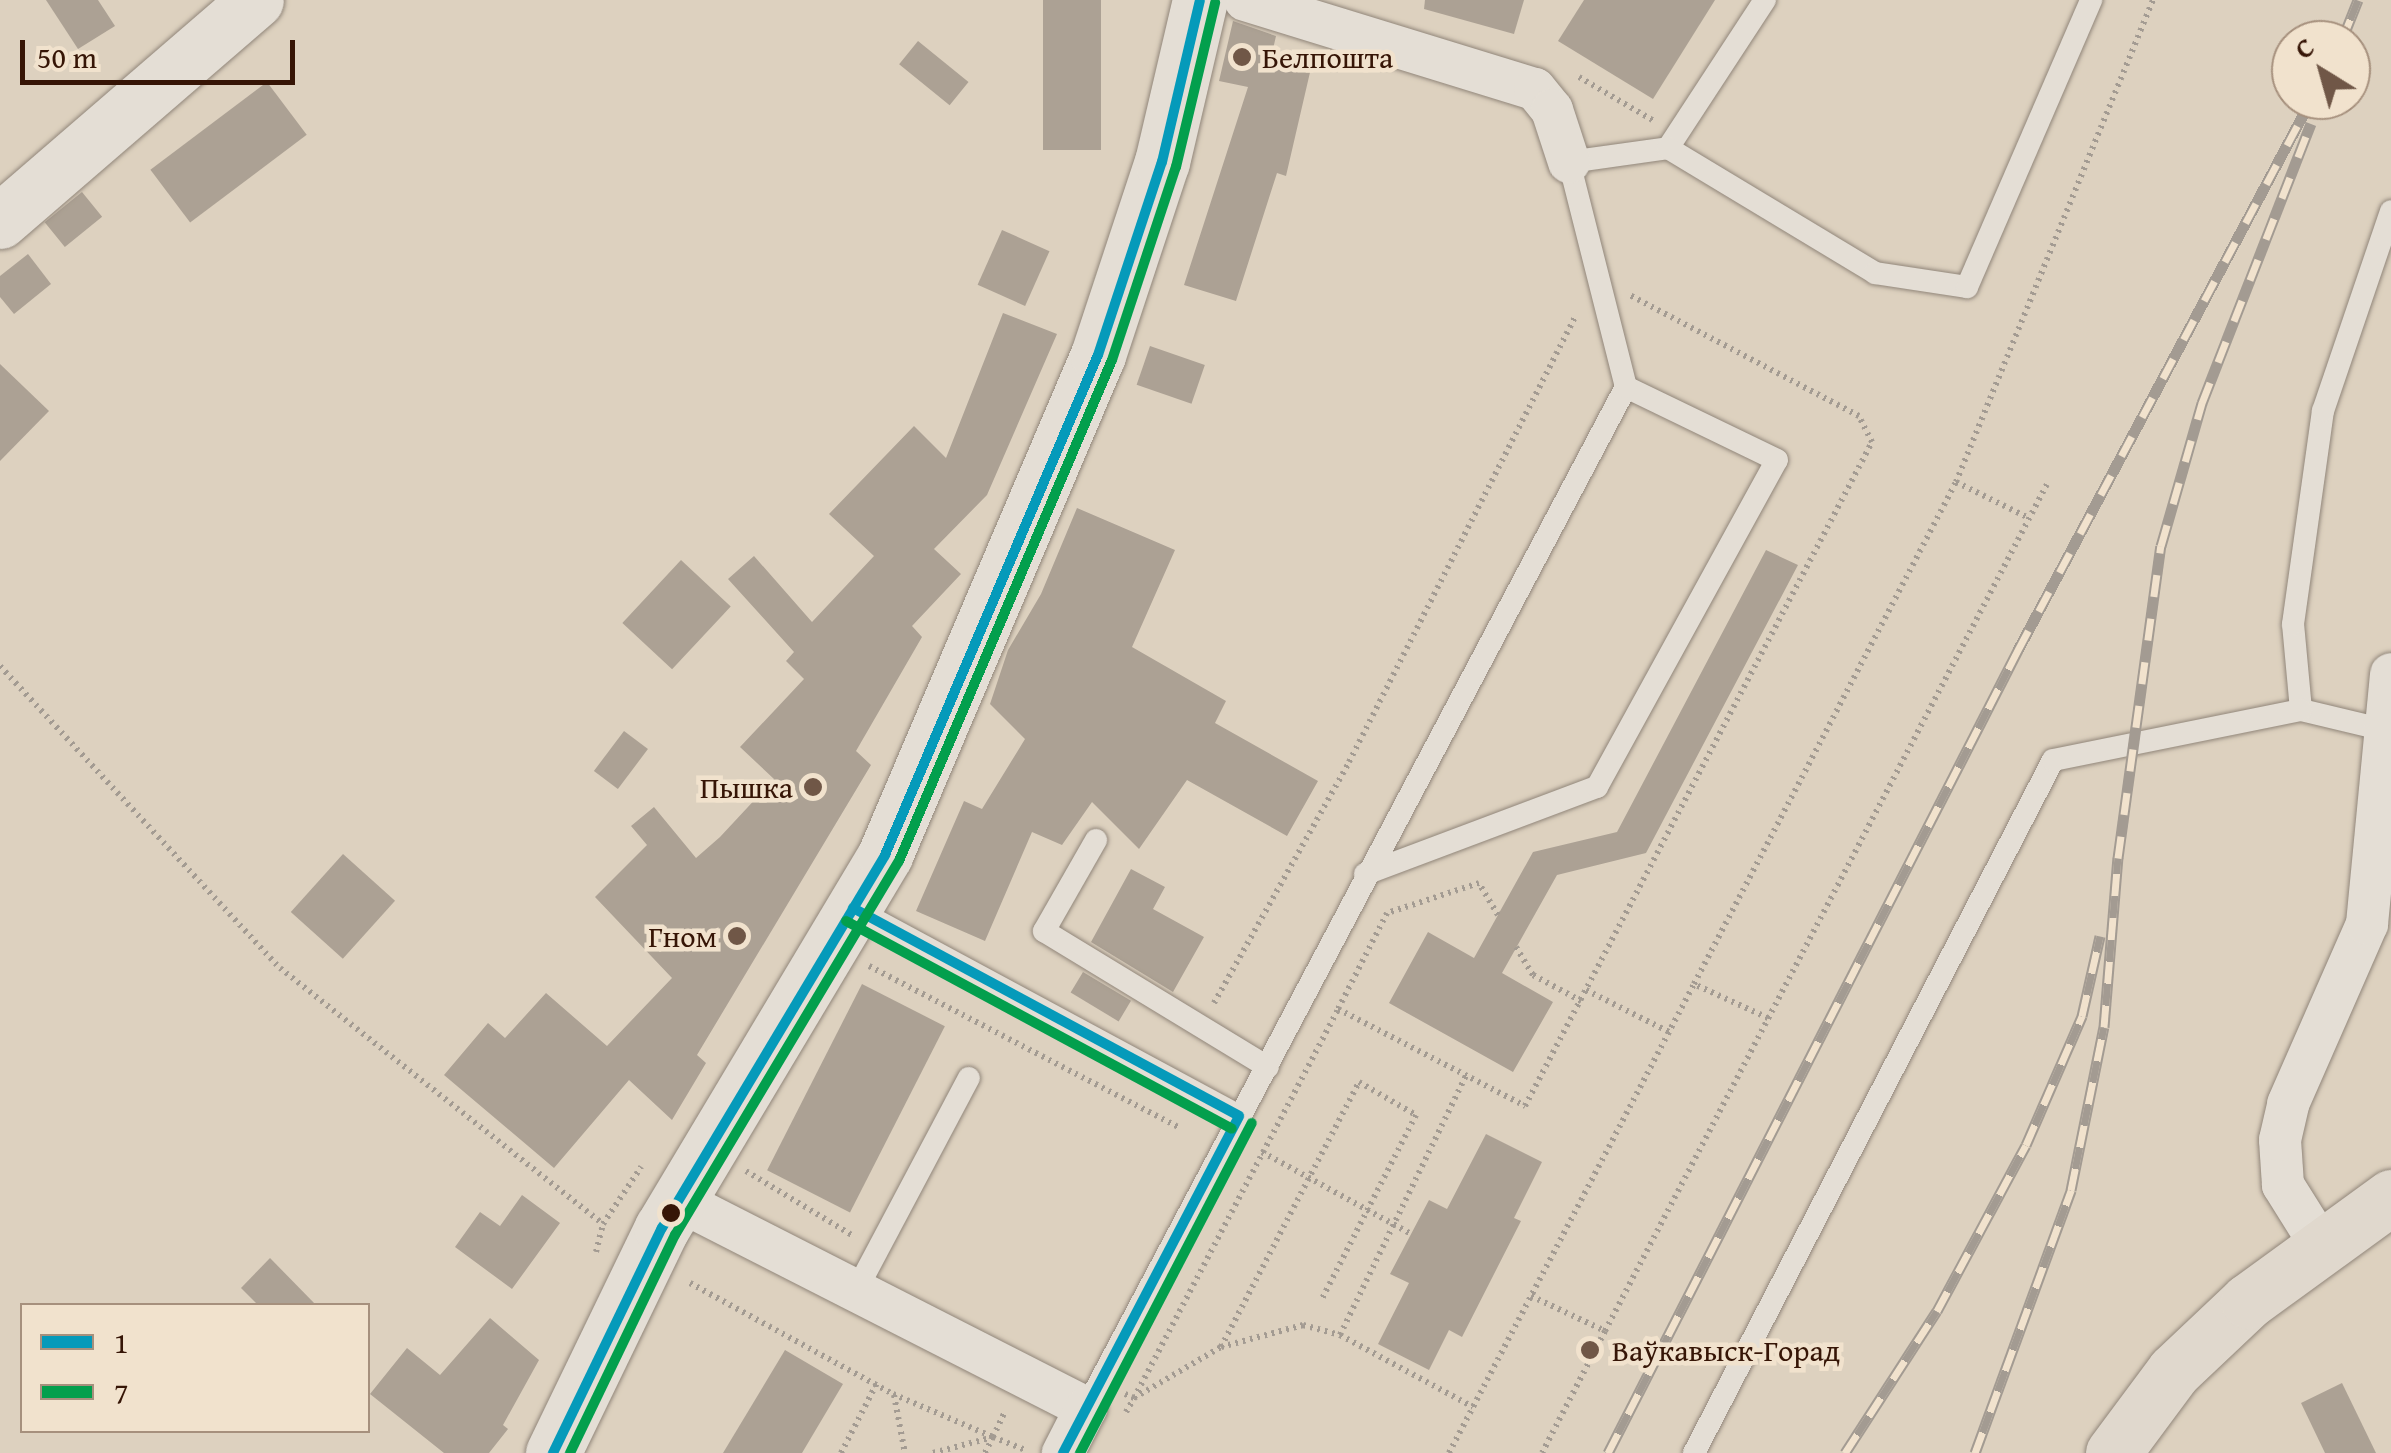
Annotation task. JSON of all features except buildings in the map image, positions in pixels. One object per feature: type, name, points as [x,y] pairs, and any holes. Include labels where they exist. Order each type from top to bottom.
[{"type":"main road","points":[[0,221],[256,0]]},
{"type":"main road","points":[[554,1453],[663,1178],[853,908],[885,855],[1098,356],[1162,162],[1200,0]]},
{"type":"main road","points":[[2112,1453],[2174,1371],[2320,1244],[2391,1197]]},
{"type":"street","points":[[1245,0],[1536,89],[1552,110],[1570,162]]},
{"type":"street","points":[[2320,1244],[2283,1185],[2280,1140],[2288,1104],[2367,924],[2391,674]]},
{"type":"street","points":[[663,1178],[856,1291],[1086,1408],[1063,1453]]},
{"type":"lane","points":[[1668,148],[1765,0]]},
{"type":"lane","points":[[1086,1408],[1268,1067],[1365,874],[1626,387],[1595,278],[1570,162],[1668,148],[1875,273],[1967,288],[2090,0]]},
{"type":"lane","points":[[2301,710],[2294,624],[2323,411],[2391,211]]},
{"type":"lane","points":[[1365,874],[1596,787],[1777,460],[1626,387]]},
{"type":"lane","points":[[1694,1453],[2053,760],[2301,710],[2385,730]]},
{"type":"lane","points":[[1096,840],[1044,930],[1268,1067]]},
{"type":"lane","points":[[853,908],[1239,1116]]},
{"type":"lane","points":[[856,1291],[969,1078]]},
{"type":"path","points":[[1450,1453],[1956,482],[2153,0]]},
{"type":"path","points":[[1201,1026],[1349,762],[1595,278]]},
{"type":"path","points":[[1956,482],[2029,518]]},
{"type":"path","points":[[1542,1453],[2047,484]]},
{"type":"path","points":[[0,666],[280,968],[603,1224]]},
{"type":"path","points":[[1516,947],[1533,975],[1580,1001]]},
{"type":"path","points":[[868,966],[1180,1128]]},
{"type":"path","points":[[1694,984],[1768,1018]]},
{"type":"path","points":[[1586,990],[1669,1032]]},
{"type":"path","points":[[1340,1335],[1466,1075]]},
{"type":"path","points":[[1220,1347],[1359,1082],[1416,1114],[1321,1302]]},
{"type":"path","points":[[1255,1091],[1286,1107]]},
{"type":"path","points":[[1262,1152],[1411,1234]]},
{"type":"path","points":[[593,1263],[603,1224],[663,1178]]},
{"type":"path","points":[[690,1283],[894,1394],[1031,1453]]},
{"type":"path","points":[[1531,1296],[1605,1332]]},
{"type":"path","points":[[1134,1398],[1220,1347],[1302,1325],[1340,1335],[1473,1407]]},
{"type":"path","points":[[840,1453],[877,1383]]},
{"type":"path","points":[[894,1394],[905,1453]]},
{"type":"path","points":[[933,1453],[993,1437]]},
{"type":"path","points":[[984,1453],[993,1437]]},
{"type":"railway","points":[[2350,20],[2358,0]]},
{"type":"railway","points":[[1608,1453],[2018,650],[2300,120]]},
{"type":"railway","points":[[1975,1453],[2071,1190],[2104,1027],[2118,858],[2161,546],[2202,403],[2311,123]]},
{"type":"railway","points":[[1845,1453],[1937,1311],[2026,1145],[2082,1016],[2100,936]]},
{"type":"transit line","name":"1","points":[[553,1453],[662,1228],[885,855],[1098,355],[1162,162],[1200,0]]},
{"type":"transit line","name":"7","points":[[570,1453],[675,1235],[899,861],[1112,360],[1176,167],[1215,3]]},
{"type":"transit line","name":"1","points":[[853,908],[1239,1116]]},
{"type":"transit line","name":"7","points":[[846,921],[1232,1129]]},
{"type":"transit line","name":"1","points":[[1063,1453],[1239,1116]]},
{"type":"transit line","name":"7","points":[[1080,1453],[1252,1123]]},
{"type":"place","name":"Белпошта","points":[[1242,57]]},
{"type":"place","name":"Пышка","points":[[813,787]]},
{"type":"place","name":"Гном","points":[[737,936]]},
{"type":"place","name":"Ваўкавыск-Горад","points":[[1590,1350]]}]
